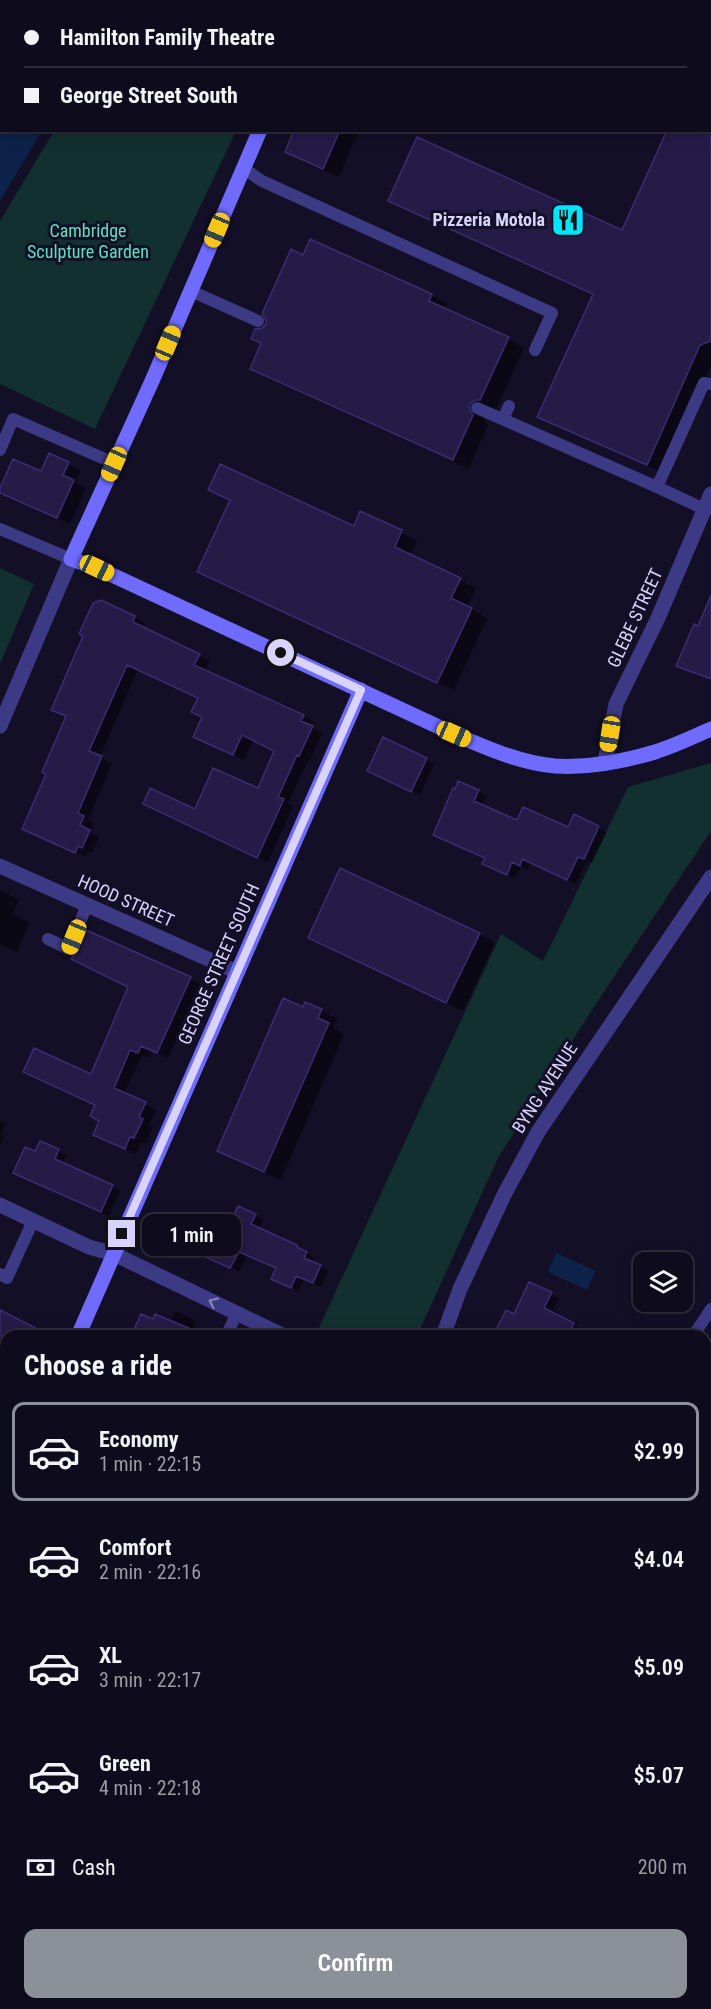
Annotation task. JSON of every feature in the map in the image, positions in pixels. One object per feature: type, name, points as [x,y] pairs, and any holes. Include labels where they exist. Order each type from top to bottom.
[{"type":"main road","points":[[259,132],[71,559],[97,568],[463,738],[522,760],[554,766],[605,762],[656,752],[711,729]]},
{"type":"main road","name":"GEORGE STREET SOUTH","points":[[81,1330],[361,690]]},
{"type":"street","name":"GLEBE STREET","points":[[605,762],[616,704],[658,618],[711,494]]},
{"type":"street","points":[[0,726],[71,559]]},
{"type":"street","name":"HOOD STREET","points":[[0,866],[237,972]]},
{"type":"street","name":"BYNG AVENUE","points":[[445,1330],[459,1289],[504,1195],[538,1132],[711,877]]},
{"type":"street","points":[[0,1205],[90,1247],[114,1254],[271,1330]]},
{"type":"lane","points":[[243,168],[262,181],[552,313],[535,350]]},
{"type":"lane","points":[[191,291],[258,321]]},
{"type":"lane","points":[[657,487],[704,383],[711,384]]},
{"type":"lane","points":[[503,419],[509,406]]},
{"type":"lane","points":[[477,408],[704,508]]},
{"type":"lane","points":[[0,450],[13,419],[114,464]]},
{"type":"lane","points":[[0,529],[71,559]]},
{"type":"lane","points":[[48,939],[69,949],[87,905]]},
{"type":"lane","points":[[0,1274],[7,1278],[33,1221]]},
{"type":"lane","points":[[697,1330],[711,1309]]},
{"type":"lane","points":[[229,1330],[237,1314]]},
{"type":"green space","name":"Cambridge Sculpture Garden","points":[[53,132],[236,132],[95,429],[0,384],[0,221]]},
{"type":"green space","points":[[0,568],[34,584],[0,664]]},
{"type":"green space","points":[[711,763],[711,831],[586,1019],[498,1158],[420,1330],[318,1330],[501,934],[543,961],[628,787]]},
{"type":"water","points":[[0,132],[41,132],[0,201]]},
{"type":"water","points":[[556,1253],[596,1271],[587,1290],[548,1272]]},
{"type":"building","points":[[293,132],[339,132],[323,169],[285,152]]},
{"type":"building","points":[[666,132],[711,132],[711,341],[700,345],[647,465],[537,417],[593,294],[388,201],[417,137],[622,230]]},
{"type":"building","points":[[310,239],[432,294],[429,301],[509,337],[480,400],[470,404],[469,409],[473,415],[453,460],[250,369],[261,343],[251,339],[255,329],[262,328],[266,324],[262,314],[291,249],[303,255]]},
{"type":"building","points":[[49,453],[69,462],[63,475],[74,480],[57,518],[0,493],[13,459],[41,471]]},
{"type":"building","points":[[220,464],[354,526],[360,511],[402,530],[395,547],[461,578],[451,598],[472,608],[437,683],[197,572],[230,500],[208,490]]},
{"type":"building","points":[[711,595],[711,679],[676,666],[694,624],[698,626]]},
{"type":"building","points":[[101,600],[135,616],[133,622],[200,654],[194,665],[304,715],[301,721],[313,726],[278,797],[284,799],[257,858],[143,804],[150,788],[195,809],[213,768],[258,788],[274,751],[242,735],[233,755],[193,737],[202,717],[191,712],[198,698],[127,665],[89,751],[102,756],[78,813],[84,816],[80,825],[90,830],[82,848],[78,846],[75,853],[22,829],[46,774],[42,772],[66,716],[51,710],[83,636],[79,634],[93,603]]},
{"type":"building","points":[[383,737],[427,758],[411,792],[367,771]]},
{"type":"building","points":[[458,781],[479,790],[474,801],[517,820],[523,807],[568,827],[574,814],[599,826],[584,859],[578,857],[567,880],[522,859],[520,866],[512,862],[507,875],[482,864],[485,858],[433,835]]},
{"type":"building","points":[[340,868],[480,933],[446,1003],[308,938]]},
{"type":"building","points":[[86,930],[191,977],[157,1053],[141,1046],[138,1053],[130,1050],[114,1088],[146,1102],[139,1117],[143,1119],[134,1138],[130,1137],[125,1149],[93,1135],[99,1121],[90,1116],[95,1105],[23,1072],[34,1048],[91,1074],[128,987],[71,959],[77,952]]},
{"type":"building","points":[[283,998],[303,1007],[305,1002],[322,1009],[318,1018],[329,1023],[264,1172],[217,1151]]},
{"type":"building","points":[[40,1141],[59,1149],[55,1159],[113,1185],[101,1212],[13,1173],[25,1147],[35,1151]]},
{"type":"building","points":[[238,1206],[256,1214],[251,1224],[297,1245],[307,1252],[304,1258],[321,1265],[313,1283],[296,1276],[291,1288],[271,1279],[276,1268],[239,1252],[230,1268],[203,1256],[199,1248],[205,1231],[212,1234],[221,1215],[232,1220]]},
{"type":"building","points":[[529,1282],[552,1292],[544,1308],[574,1323],[571,1330],[496,1330],[506,1310],[514,1314]]},
{"type":"building","points":[[0,1310],[39,1330],[0,1330]]},
{"type":"building","points":[[141,1314],[153,1319],[155,1314],[194,1330],[134,1330]]},
{"type":"place","name":"Pizzeria Motola","points":[[568,220]]},
{"type":"route","points":[[122,1234],[361,690],[281,653]]}]
